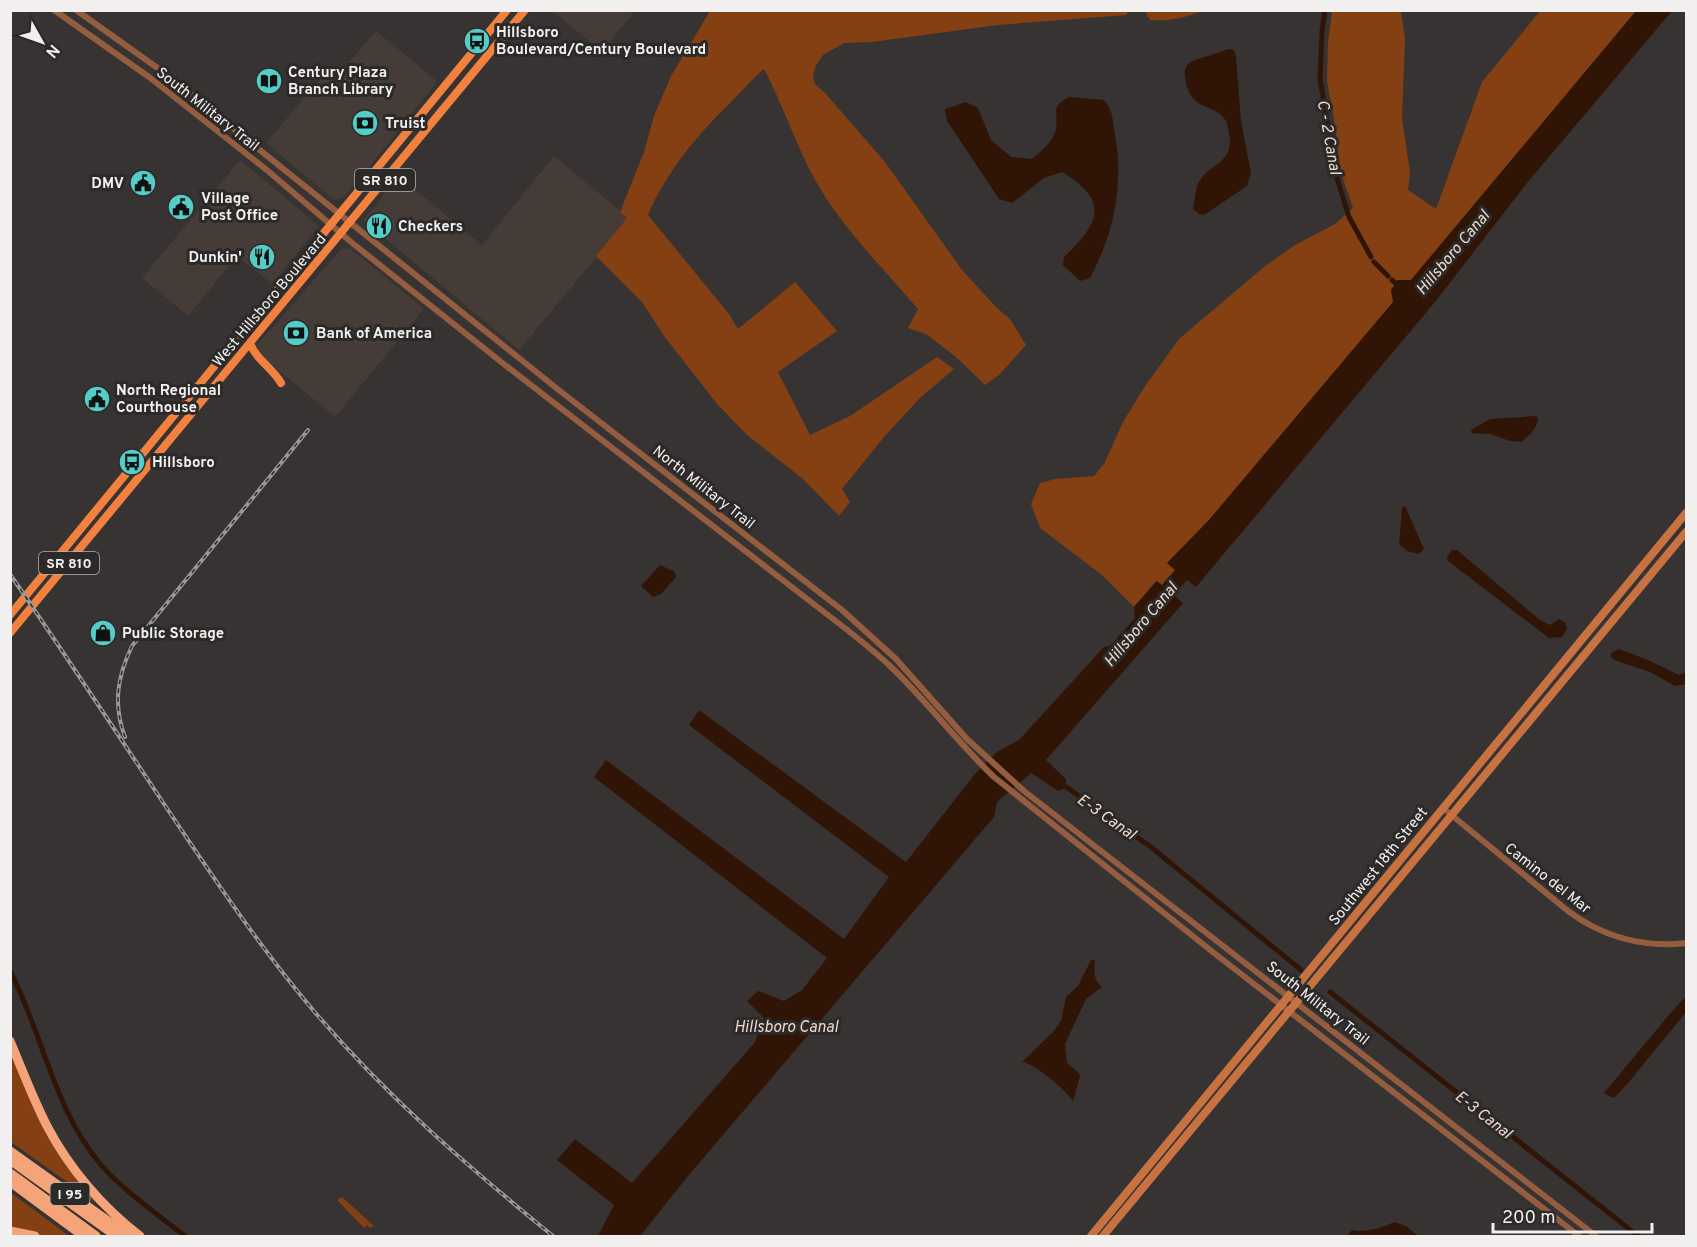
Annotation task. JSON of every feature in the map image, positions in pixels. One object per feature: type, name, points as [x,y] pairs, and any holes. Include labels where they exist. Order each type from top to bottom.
[{"type":"highway","points":[[10,1041],[40,1111],[60,1147],[94,1192],[140,1236]]},
{"type":"highway","name":"I 95","points":[[10,1151],[129,1236]]},
{"type":"highway","points":[[10,1160],[116,1236]]},
{"type":"highway","points":[[10,1173],[96,1236]]},
{"type":"highway","name":"I 95","points":[[10,1182],[83,1236]]},
{"type":"highway","points":[[10,1231],[34,1236]]},
{"type":"main road","name":"West Hillsboro Boulevard","points":[[10,615],[507,10]]},
{"type":"main road","name":"West Hillsboro Boulevard","points":[[10,633],[525,10]]},
{"type":"main road","points":[[250,343],[257,358],[276,375],[281,383]]},
{"type":"main road","points":[[147,469],[149,447]]},
{"type":"main road","name":"Southwest 18th Street","points":[[1092,1236],[1686,513]]},
{"type":"main road","name":"Southwest 18th Street","points":[[1103,1236],[1686,531]]},
{"type":"main road","points":[[75,556],[73,545],[80,532]]},
{"type":"street","name":"South Military Trail","points":[[54,10],[149,77],[268,171],[341,233]]},
{"type":"street","name":"South Military Trail","points":[[76,10],[159,69],[350,223]]},
{"type":"street","name":"North Military Trail","points":[[350,223],[560,391],[870,633],[967,739],[1024,791]]},
{"type":"street","name":"North Military Trail","points":[[341,233],[546,398],[846,629],[889,665],[980,764],[1019,797]]},
{"type":"street","name":"South Military Trail","points":[[1024,791],[1596,1236]]},
{"type":"street","name":"South Military Trail","points":[[1019,797],[1579,1236]]},
{"type":"street","name":"Camino del Mar","points":[[1443,808],[1585,923],[1609,934],[1643,943],[1686,943]]},
{"type":"shaded area","points":[[552,11],[635,11],[602,51]]},
{"type":"shaded area","points":[[710,11],[1127,11],[1127,15],[998,25],[872,42],[844,43],[823,55],[815,67],[813,77],[815,84],[885,162],[962,270],[1010,319],[1026,345],[999,375],[985,385],[956,357],[926,334],[908,328],[918,309],[863,246],[825,196],[807,165],[764,69],[706,127],[664,183],[648,215],[729,314],[738,329],[795,282],[837,331],[778,372],[810,435],[850,416],[937,357],[954,369],[920,398],[884,437],[842,489],[850,502],[839,516],[803,479],[747,435],[718,405],[664,336],[642,302],[596,256],[627,218],[620,212],[644,152],[654,116],[671,76]]},
{"type":"shaded area","points":[[1145,11],[1203,11],[1177,18],[1150,20]]},
{"type":"shaded area","points":[[1332,11],[1401,11],[1405,39],[1402,119],[1410,172],[1408,190],[1436,209],[1482,82],[1540,11],[1636,11],[1411,280],[1398,280],[1391,290],[1394,302],[1209,520],[1168,563],[1175,570],[1162,585],[1156,581],[1134,607],[1102,575],[1040,528],[1031,504],[1040,483],[1055,479],[1094,476],[1104,464],[1123,422],[1145,386],[1179,339],[1265,266],[1295,245],[1335,224],[1353,208],[1340,170],[1327,81]]},
{"type":"shaded area","points":[[376,31],[437,81],[343,198],[334,200],[266,143],[331,66],[340,73]]},
{"type":"shaded area","points":[[554,156],[629,218],[519,350],[363,220],[399,176],[482,245]]},
{"type":"shaded area","points":[[240,160],[319,226],[272,284],[237,256],[188,316],[142,278]]},
{"type":"shaded area","points":[[342,248],[351,249],[424,309],[335,417],[259,354],[257,345]]},
{"type":"shaded area","points":[[10,1047],[44,1126],[105,1209],[11,1142]]},
{"type":"shaded area","points":[[10,1192],[69,1236],[44,1236],[11,1229]]},
{"type":"shaded area","points":[[342,1197],[374,1226],[370,1228],[367,1225],[364,1228],[337,1200]]},
{"type":"water","name":"Hillsboro Canal","points":[[1636,11],[1672,11],[1527,183],[1435,302],[1196,587],[1187,580],[1174,595],[1183,603],[1046,760],[1066,779],[1066,788],[1058,791],[1031,773],[997,802],[994,817],[688,1176],[640,1236],[598,1236],[614,1205],[557,1160],[575,1139],[632,1183],[755,1042],[764,1018],[747,1001],[758,991],[784,1001],[802,990],[827,958],[594,777],[606,760],[844,939],[889,877],[689,725],[699,710],[906,862],[974,775],[997,752],[1019,740],[1104,647],[1110,646],[1135,618],[1134,607],[1157,581],[1162,585],[1175,570],[1167,563],[1209,520],[1393,302],[1391,290],[1398,280],[1411,280]]},
{"type":"water","points":[[1229,49],[1234,50],[1236,57],[1241,121],[1251,173],[1247,186],[1204,215],[1193,209],[1197,188],[1203,176],[1228,152],[1229,134],[1227,122],[1222,115],[1203,106],[1192,96],[1185,71],[1192,61]]},
{"type":"water","points":[[1069,97],[1104,100],[1112,116],[1117,154],[1117,191],[1111,226],[1090,278],[1080,281],[1063,265],[1064,257],[1092,223],[1093,203],[1088,193],[1062,172],[1044,178],[1012,203],[999,199],[947,121],[945,109],[966,102],[978,108],[991,140],[1011,157],[1032,159],[1053,138],[1057,123],[1057,107]]},
{"type":"water","points":[[1536,416],[1538,419],[1534,429],[1521,442],[1490,434],[1472,433],[1471,430],[1490,419]]},
{"type":"water","points":[[1405,506],[1424,549],[1419,554],[1407,551],[1399,544],[1402,508]]},
{"type":"water","points":[[1452,550],[1457,550],[1540,620],[1550,625],[1559,619],[1566,623],[1567,629],[1562,637],[1549,638],[1448,561],[1447,557]]},
{"type":"water","points":[[660,565],[675,572],[676,577],[661,594],[653,597],[641,586]]},
{"type":"water","points":[[1619,649],[1679,675],[1686,672],[1686,684],[1675,686],[1650,672],[1614,660],[1611,653]]},
{"type":"water","points":[[1091,960],[1095,960],[1094,971],[1102,987],[1086,999],[1065,1044],[1067,1063],[1079,1073],[1080,1077],[1073,1101],[1049,1078],[1022,1062],[1061,1021],[1066,997],[1078,986]]},
{"type":"water","points":[[1686,996],[1686,1012],[1629,1082],[1614,1098],[1604,1093],[1668,1016]]},
{"type":"water","points":[[1394,1222],[1406,1226],[1418,1236],[1347,1236],[1352,1230],[1373,1229]]},
{"type":"waterway","name":"C - 2 Canal","points":[[1325,10],[1320,79],[1337,178],[1349,217],[1371,257]]},
{"type":"waterway","name":"C - 2 Canal","points":[[1374,262],[1388,276]]},
{"type":"waterway","points":[[1392,280],[1400,287]]},
{"type":"waterway","name":"E-3 Canal","points":[[1062,784],[1151,847],[1301,970]]},
{"type":"waterway","points":[[10,971],[32,1020],[60,1096],[85,1143],[101,1165],[120,1184],[185,1236]]},
{"type":"waterway","name":"E-3 Canal","points":[[1330,992],[1638,1236]]},
{"type":"railway","points":[[125,737],[119,714],[118,691],[132,646],[308,430]]},
{"type":"railway","points":[[10,574],[217,883],[254,935],[313,1010],[398,1101],[458,1156],[553,1236]]},
{"type":"place","name":"Hillsboro Boulevard/Century Boulevard","points":[[477,41]]},
{"type":"place","name":"Century Plaza Branch Library","points":[[269,81]]},
{"type":"place","name":"Truist","points":[[365,123]]},
{"type":"place","name":"DMV","points":[[143,183]]},
{"type":"place","name":"Village Post Office","points":[[181,207]]},
{"type":"place","name":"Checkers","points":[[379,226]]},
{"type":"place","name":"Dunkin'","points":[[262,257]]},
{"type":"place","name":"Bank of America","points":[[296,333]]},
{"type":"place","name":"North Regional Courthouse","points":[[97,399]]},
{"type":"place","name":"Hillsboro","points":[[132,462]]},
{"type":"place","name":"Public Storage","points":[[103,633]]}]
